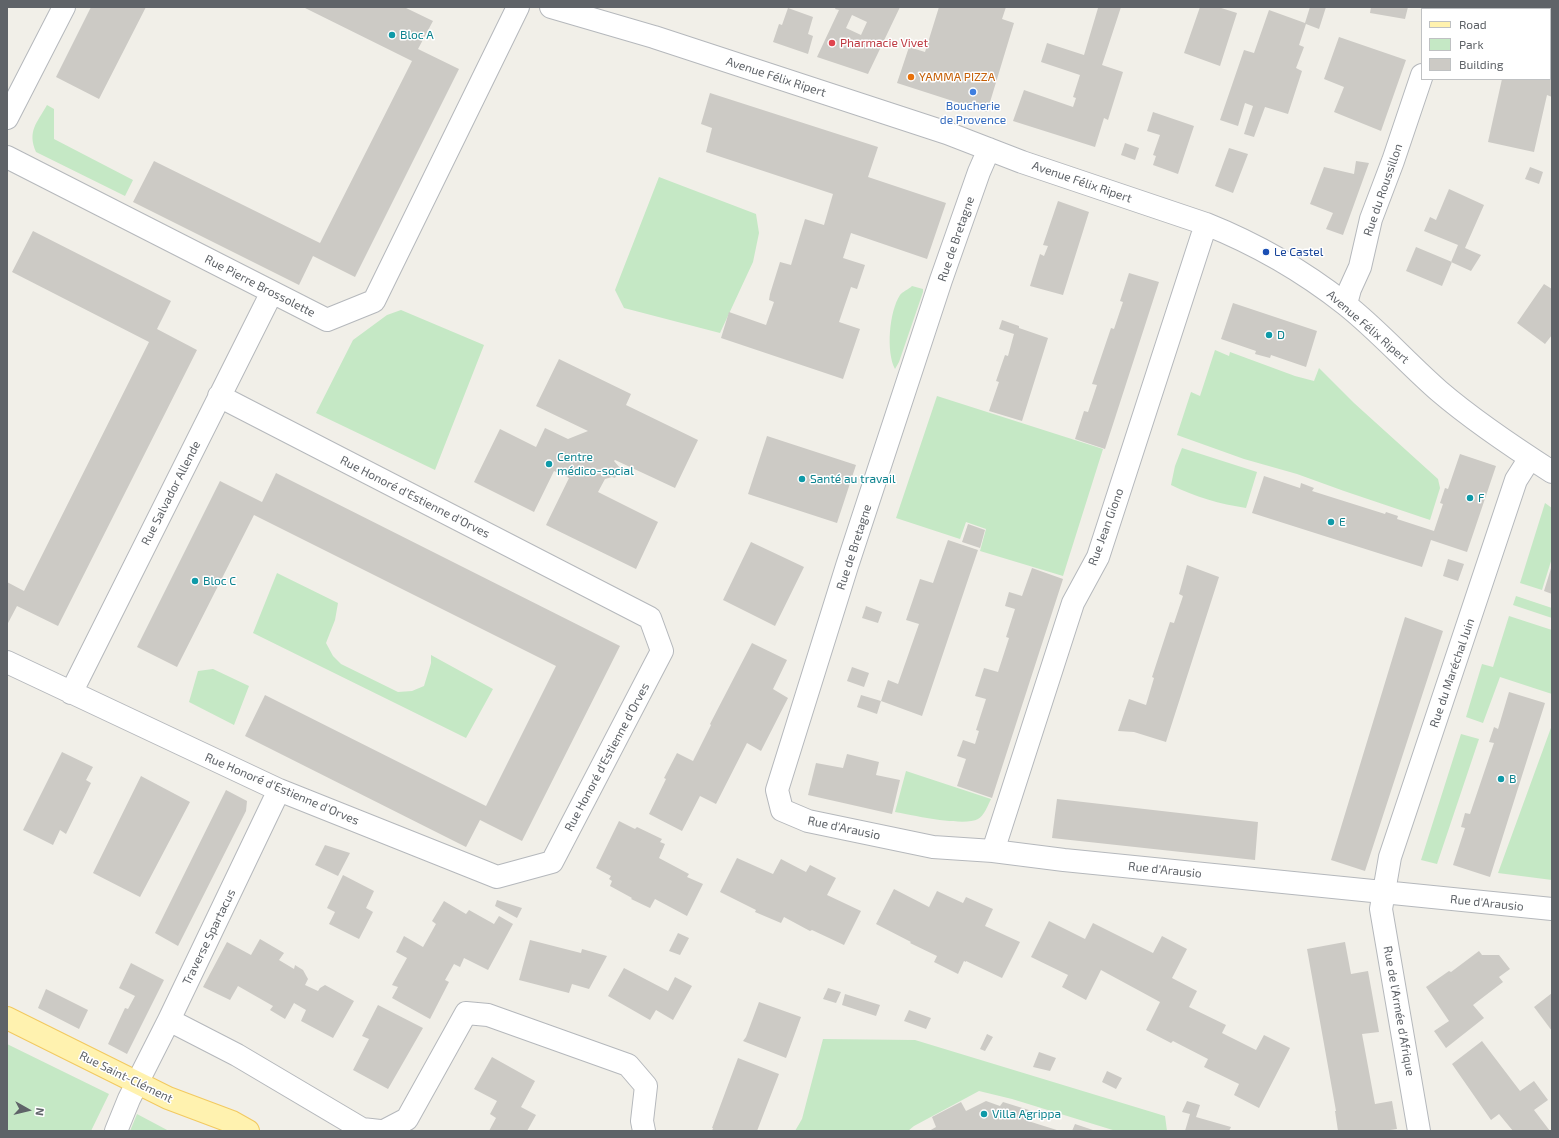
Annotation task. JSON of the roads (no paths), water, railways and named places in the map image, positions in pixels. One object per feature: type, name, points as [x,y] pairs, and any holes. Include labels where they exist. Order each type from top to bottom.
[{"type":"main road","name":"Rue Saint-Clément","points":[[7,1018],[168,1098],[232,1122],[248,1131]]},
{"type":"street","points":[[7,118],[64,7]]},
{"type":"street","name":"Rue Pierre Brossolette","points":[[7,157],[327,320],[374,301],[518,7]]},
{"type":"street","name":"Avenue Félix Ripert","points":[[552,7],[683,47],[947,133],[1022,162],[1206,224],[1234,235],[1306,275],[1346,304],[1438,391],[1474,420],[1552,472]]},
{"type":"street","name":"Rue du Roussillon","points":[[1346,304],[1350,289],[1360,267],[1371,219],[1393,161],[1421,78]]},
{"type":"street","name":"Rue de Bretagne","points":[[782,810],[777,790],[847,566],[941,280],[979,172],[989,149]]},
{"type":"street","name":"Rue Jean Giono","points":[[993,851],[1073,603],[1098,557],[1206,224]]},
{"type":"street","name":"Rue Salvador Allende","points":[[71,693],[272,292]]},
{"type":"street","name":"Rue Honoré d'Estienne d'Orves","points":[[7,662],[279,790],[497,877],[552,862],[662,651],[650,618],[219,396]]},
{"type":"street","name":"Rue du Maréchal Juin","points":[[1384,891],[1390,857],[1488,563],[1516,480],[1530,458]]},
{"type":"street","name":"Traverse Spartacus","points":[[116,1131],[137,1083],[169,1020],[279,790]]},
{"type":"street","name":"Rue d'Arausio","points":[[782,810],[808,820],[933,846],[1552,909]]},
{"type":"street","name":"Rue de l'Armée d'Afrique","points":[[1384,891],[1381,909],[1419,1131]]},
{"type":"street","points":[[384,1131],[407,1119],[466,1014],[488,1015],[628,1065],[646,1086],[642,1121],[644,1131]]},
{"type":"street","points":[[169,1020],[237,1055],[362,1129],[380,1131]]},
{"type":"place","name":"Bloc A","points":[[392,35]]},
{"type":"place","name":"Pharmacie Vivet","points":[[832,43]]},
{"type":"place","name":"YAMMA PIZZA","points":[[911,77]]},
{"type":"place","name":"Boucherie de Provence","points":[[973,92]]},
{"type":"place","name":"Le Castel","points":[[1266,252]]},
{"type":"place","name":"D","points":[[1269,335]]},
{"type":"place","name":"Centre médico-social","points":[[549,464]]},
{"type":"place","name":"Santé au travail","points":[[802,479]]},
{"type":"place","name":"F","points":[[1470,498]]},
{"type":"place","name":"E","points":[[1331,522]]},
{"type":"place","name":"Bloc C","points":[[195,581]]},
{"type":"place","name":"B","points":[[1501,779]]},
{"type":"place","name":"Villa Agrippa","points":[[984,1114]]}]
